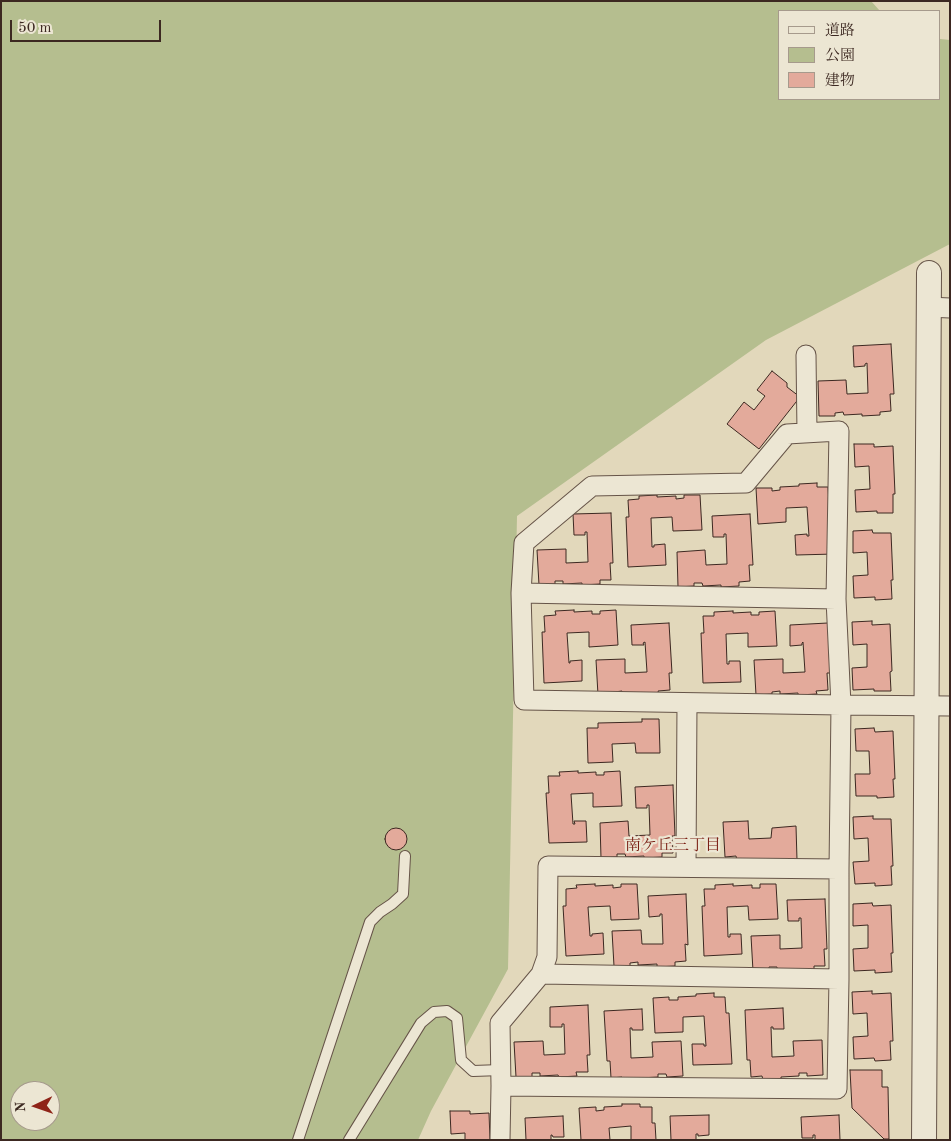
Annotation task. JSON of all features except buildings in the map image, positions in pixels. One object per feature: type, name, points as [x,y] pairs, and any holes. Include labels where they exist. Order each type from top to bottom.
[{"type":"street","points":[[924,1140],[926,705],[939,307],[929,273]]},
{"type":"street","points":[[806,355],[807,433]]},
{"type":"street","points":[[501,1078],[837,1088],[841,705],[836,599],[839,431],[787,434],[746,483],[592,486],[524,543],[521,593],[524,700],[687,703],[841,705],[926,705],[950,706]]},
{"type":"street","points":[[521,593],[836,599]]},
{"type":"street","points":[[686,867],[687,703]]},
{"type":"street","points":[[500,1140],[500,1023],[541,974],[547,957],[548,866],[839,869]]},
{"type":"street","points":[[541,974],[839,979]]},
{"type":"lane","points":[[298,1140],[370,922],[403,894],[406,856]]},
{"type":"lane","points":[[350,1140],[421,1023],[434,1012],[447,1011],[457,1018],[461,1060],[473,1070],[501,1078]]},
{"type":"green space","points":[[1,1],[871,1],[879,10],[778,10],[778,100],[941,100],[941,39],[950,40],[950,244],[766,340],[517,516],[508,969],[431,1111],[418,1140],[1,1140]]},
{"type":"district","name":"南ケ丘三丁目","points":[[673,846]]}]
